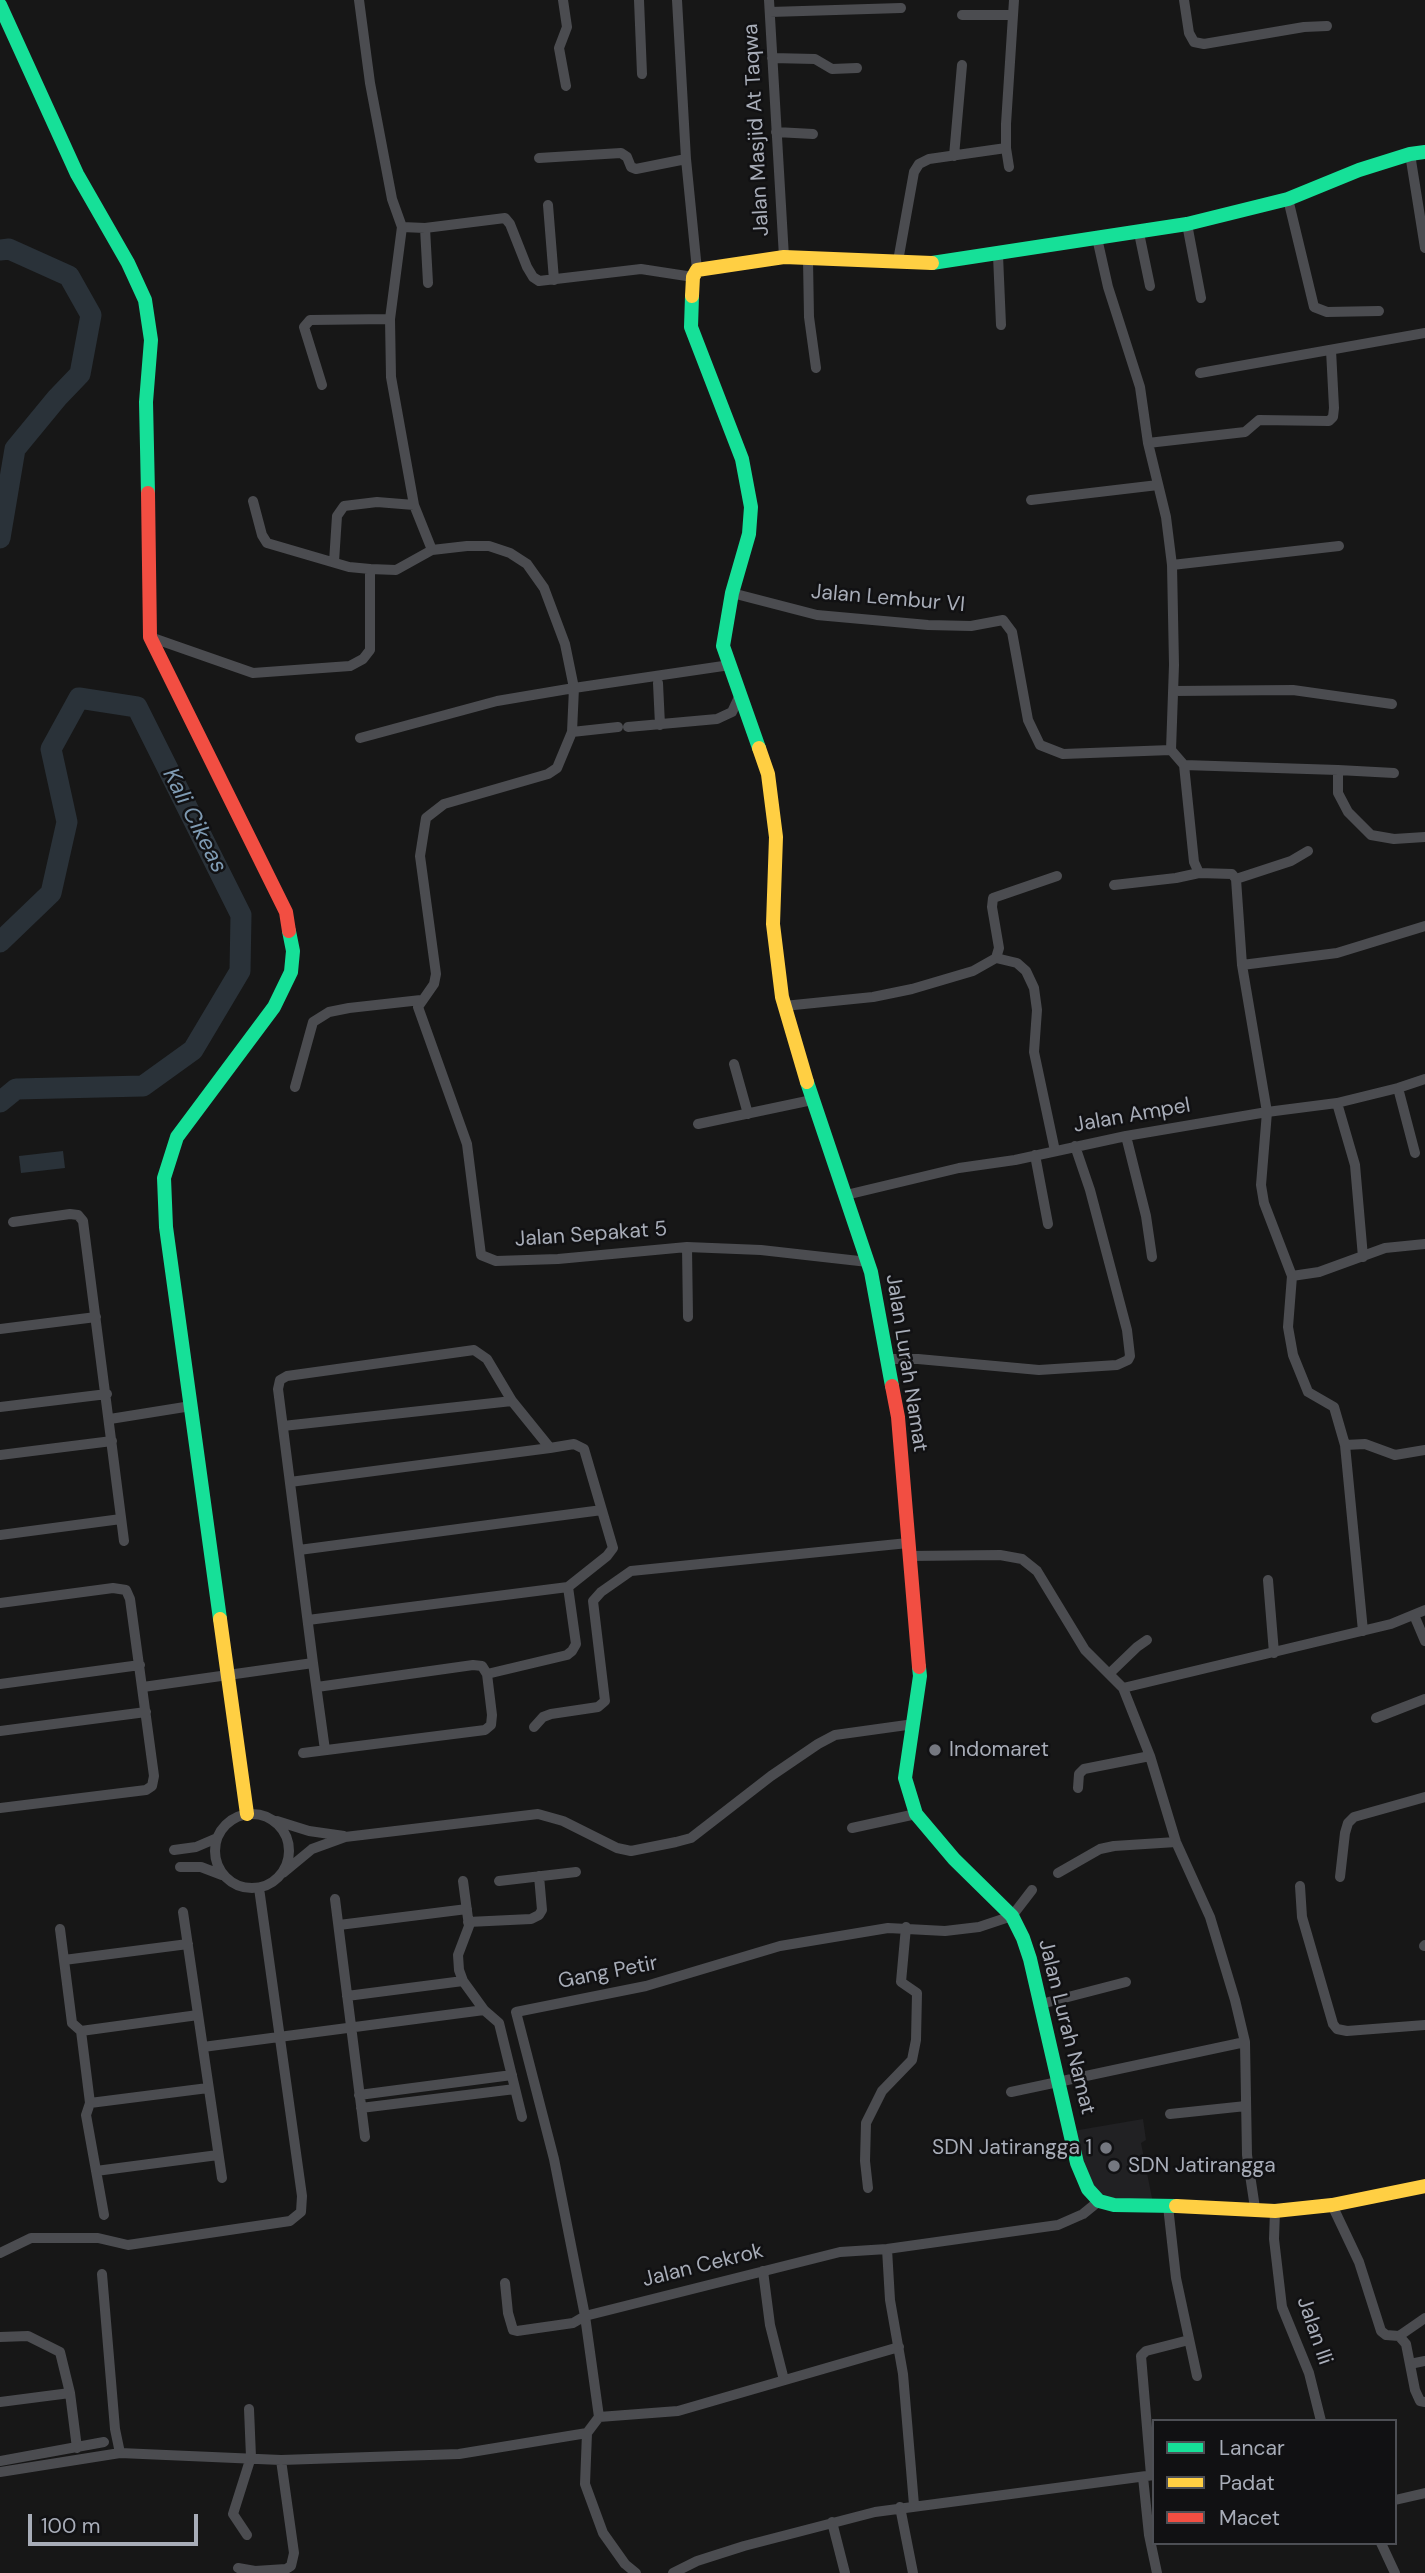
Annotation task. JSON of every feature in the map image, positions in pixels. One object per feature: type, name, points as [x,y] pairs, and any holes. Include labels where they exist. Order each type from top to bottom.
[{"type":"street","points":[[359,0],[370,83],[389,186],[402,227],[390,319],[391,377],[414,505],[432,550]]},
{"type":"street","points":[[564,0],[567,27],[559,48],[566,86]]},
{"type":"street","points":[[639,0],[642,74]]},
{"type":"street","points":[[677,0],[695,273]]},
{"type":"street","name":"Jalan Masjid At Taqwa","points":[[769,0],[784,257]]},
{"type":"street","points":[[1009,167],[1006,148],[1014,0]]},
{"type":"street","points":[[1184,0],[1189,33],[1194,42],[1204,44],[1304,27],[1327,26]]},
{"type":"street","points":[[0,5],[77,174],[128,262],[145,300],[151,340],[146,402],[150,637],[286,912],[293,951],[291,972],[274,1007],[177,1137],[164,1178],[166,1227],[247,1814]]},
{"type":"street","points":[[770,12],[901,8]]},
{"type":"street","points":[[962,15],[1012,15]]},
{"type":"street","points":[[772,58],[815,59],[832,69],[857,68]]},
{"type":"street","points":[[954,156],[962,65]]},
{"type":"street","points":[[776,132],[813,134]]},
{"type":"street","points":[[898,261],[914,172],[919,164],[929,159],[1006,148]]},
{"type":"street","points":[[539,158],[621,153],[628,157],[631,167],[636,169],[686,159]]},
{"type":"street","points":[[402,227],[425,228],[505,218],[510,224],[527,267],[539,281],[641,269],[695,273],[784,257],[940,263],[1187,224],[1288,199],[1359,170],[1418,153],[1425,248]]},
{"type":"street","points":[[1288,199],[1314,307],[1327,312],[1379,311]]},
{"type":"street","points":[[548,205],[554,280]]},
{"type":"street","points":[[1187,224],[1201,298]]},
{"type":"street","points":[[425,228],[428,283]]},
{"type":"street","points":[[1139,233],[1150,286]]},
{"type":"street","points":[[1097,238],[1108,287],[1140,387],[1148,443],[1166,517],[1172,565],[1171,750],[1184,765],[1194,862],[1199,873]]},
{"type":"street","points":[[999,255],[1001,325]]},
{"type":"street","points":[[808,260],[810,317],[816,368]]},
{"type":"street","name":"Jalan Lurah Namat","points":[[695,273],[691,327],[742,459],[751,507],[749,534],[732,593],[723,646],[768,774],[776,837],[773,924],[784,1006],[811,1100],[868,1262],[898,1416],[920,1676],[905,1778],[916,1814],[954,1859],[1012,1916],[1030,1959],[1077,2163],[1088,2189],[1099,2201]]},
{"type":"street","points":[[322,385],[304,327],[310,320],[390,319]]},
{"type":"street","points":[[1200,373],[1425,334]]},
{"type":"street","points":[[1148,443],[1247,432],[1255,421],[1259,420],[1329,422],[1334,408],[1331,350]]},
{"type":"street","points":[[1031,500],[1158,485]]},
{"type":"street","points":[[253,501],[262,535],[267,543],[349,567],[396,570],[432,550],[467,546],[489,546],[510,553],[527,564],[544,588],[565,644],[574,688],[572,732],[557,768],[548,774],[444,804],[426,818],[420,856],[436,974],[434,984],[421,1000],[328,1012],[313,1022],[295,1087]]},
{"type":"street","points":[[334,562],[337,516],[344,506],[377,502],[414,505]]},
{"type":"street","points":[[1172,565],[1339,546]]},
{"type":"street","points":[[150,637],[253,673],[350,666],[363,659],[370,650],[370,569]]},
{"type":"street","name":"Jalan Lembur VI","points":[[732,593],[817,615],[928,625],[971,626],[1003,620],[1012,632],[1028,720],[1040,745],[1063,754],[1171,750]]},
{"type":"street","points":[[360,738],[497,701],[730,665]]},
{"type":"street","points":[[657,683],[660,725]]},
{"type":"street","points":[[1173,691],[1293,690],[1392,704]]},
{"type":"street","points":[[572,732],[660,725],[725,716],[732,712],[741,692]]},
{"type":"street","points":[[1184,765],[1394,773]]},
{"type":"street","points":[[1338,770],[1338,793],[1348,812],[1371,835],[1394,839],[1425,837]]},
{"type":"street","points":[[1236,879],[1291,862],[1308,851]]},
{"type":"street","points":[[1114,884],[1199,873],[1232,874],[1236,879],[1242,965],[1267,1112],[1261,1185],[1264,1203],[1292,1276],[1288,1327],[1293,1355],[1308,1392],[1334,1407],[1345,1445],[1363,1630]]},
{"type":"street","points":[[996,958],[999,948],[993,898],[1057,876]]},
{"type":"street","points":[[1242,965],[1337,953],[1425,926]]},
{"type":"street","points":[[784,1006],[873,997],[912,989],[973,971],[996,958],[1017,963],[1026,971],[1034,988],[1037,1010],[1034,1052],[1055,1151]]},
{"type":"street","name":"Jalan Sepakat 5","points":[[421,1000],[418,1007],[422,1022],[467,1144],[481,1255],[496,1261],[558,1259],[687,1247],[761,1250],[868,1262]]},
{"type":"street","points":[[734,1065],[748,1114]]},
{"type":"street","name":"Jalan Ampel","points":[[846,1195],[959,1168],[1126,1136],[1337,1103],[1425,1079]]},
{"type":"street","points":[[1398,1088],[1415,1153]]},
{"type":"street","points":[[698,1124],[811,1100]]},
{"type":"street","points":[[1337,1103],[1355,1166],[1363,1257]]},
{"type":"street","points":[[1126,1136],[1146,1216],[1152,1257]]},
{"type":"street","points":[[887,1359],[930,1360],[1020,1370],[1117,1365],[1128,1360],[1130,1356],[1127,1330],[1090,1190],[1075,1146]]},
{"type":"street","points":[[1035,1155],[1048,1224]]},
{"type":"street","points":[[13,1222],[70,1214],[78,1215],[83,1221],[124,1541]]},
{"type":"street","points":[[1292,1276],[1319,1272],[1385,1248],[1425,1244]]},
{"type":"street","points":[[687,1247],[688,1317]]},
{"type":"street","points":[[0,1329],[96,1317]]},
{"type":"street","points":[[325,1751],[278,1389],[280,1380],[287,1376],[474,1350],[487,1359],[512,1401],[550,1448]]},
{"type":"street","points":[[0,1407],[107,1394]]},
{"type":"street","points":[[283,1426],[512,1401]]},
{"type":"street","points":[[110,1419],[191,1406]]},
{"type":"street","points":[[0,1455],[113,1441]]},
{"type":"street","points":[[290,1482],[574,1444],[584,1449],[613,1548],[607,1556],[568,1587],[308,1620]]},
{"type":"street","points":[[1345,1445],[1365,1444],[1395,1455],[1425,1450]]},
{"type":"street","points":[[299,1550],[602,1510]]},
{"type":"street","points":[[0,1535],[121,1518]]},
{"type":"street","points":[[534,1727],[543,1717],[551,1714],[598,1707],[605,1701],[593,1601],[601,1592],[631,1571],[908,1549],[1022,1559],[1037,1571],[1085,1650],[1123,1688],[1150,1756],[1176,1842],[1210,1917],[1245,2042],[1247,2155],[1255,2208]]},
{"type":"street","points":[[1268,1580],[1274,1653]]},
{"type":"street","points":[[487,1674],[567,1655],[572,1651],[576,1644],[568,1587]]},
{"type":"street","points":[[0,1603],[114,1588],[125,1589],[130,1600],[154,1776],[149,1789],[0,1808]]},
{"type":"street","points":[[1123,1688],[1391,1624],[1425,1610]]},
{"type":"street","points":[[1413,1615],[1425,1641]]},
{"type":"street","points":[[1109,1674],[1147,1640]]},
{"type":"street","points":[[143,1687],[313,1663]]},
{"type":"street","points":[[0,1684],[139,1665]]},
{"type":"street","points":[[303,1754],[485,1730],[491,1725],[487,1674],[482,1666],[473,1665],[317,1687]]},
{"type":"street","points":[[1377,1718],[1425,1699]]},
{"type":"street","points":[[0,1731],[146,1712]]},
{"type":"street","points":[[345,1837],[309,1831],[261,1814],[247,1814],[234,1818],[224,1826],[214,1851],[216,1864],[233,1884],[245,1888],[259,1888],[272,1883],[312,1850],[345,1837],[538,1814],[563,1821],[617,1848],[631,1851],[691,1838],[771,1776],[835,1735],[914,1724]]},
{"type":"street","points":[[1078,1788],[1079,1774],[1084,1769],[1150,1756]]},
{"type":"street","points":[[1340,1877],[1345,1833],[1348,1823],[1354,1817],[1425,1797]]},
{"type":"street","points":[[852,1828],[916,1814]]},
{"type":"street","points":[[275,1820],[285,1831],[290,1845],[289,1859],[283,1873]]},
{"type":"street","points":[[174,1850],[196,1847],[217,1838]]},
{"type":"street","points":[[1058,1873],[1100,1849],[1176,1842]]},
{"type":"street","points":[[180,1867],[201,1867],[223,1875]]},
{"type":"street","points":[[499,1881],[576,1872]]},
{"type":"street","points":[[468,1922],[531,1919],[539,1914],[542,1910],[539,1876]]},
{"type":"street","points":[[463,1881],[468,1922],[457,1955],[463,1981],[484,2010],[499,2023],[522,2117]]},
{"type":"street","points":[[1300,1886],[1302,1917],[1333,2024],[1338,2029],[1347,2031],[1425,2025]]},
{"type":"street","points":[[0,2253],[31,2238],[98,2238],[128,2245],[290,2221],[301,2212],[302,2196],[259,1888]]},
{"type":"street","points":[[1012,1916],[1032,1890]]},
{"type":"street","points":[[335,1899],[365,2137]]},
{"type":"street","points":[[339,1925],[467,1909]]},
{"type":"street","points":[[183,1912],[222,2178]]},
{"type":"street","name":"Gang Petir","points":[[585,2316],[554,2159],[516,2012],[646,1986],[780,1946],[869,1930],[906,1927],[961,1930],[1012,1916]]},
{"type":"street","points":[[868,2188],[865,2161],[866,2123],[882,2091],[912,2060],[916,2040],[917,1993],[901,1982],[906,1927]]},
{"type":"street","points":[[60,1930],[72,2022],[80,2031],[90,2103],[86,2115],[104,2215]]},
{"type":"street","points":[[64,1960],[188,1944]]},
{"type":"street","points":[[347,1996],[463,1981]]},
{"type":"street","points":[[1041,2004],[1126,1982]]},
{"type":"street","points":[[202,2047],[484,2010]]},
{"type":"street","points":[[80,2031],[198,2015]]},
{"type":"street","points":[[1012,2092],[1245,2042]]},
{"type":"street","points":[[359,2095],[512,2075]]},
{"type":"street","points":[[437,2085],[439,2098]]},
{"type":"street","points":[[90,2103],[208,2088]]},
{"type":"street","points":[[361,2108],[515,2089]]},
{"type":"street","points":[[1170,2114],[1246,2106]]},
{"type":"street","points":[[96,2171],[218,2155]]},
{"type":"street","points":[[1099,2201],[1114,2206],[1255,2208],[1275,2211],[1332,2205],[1425,2186]]},
{"type":"street","name":"Jalan Cekrok","points":[[505,2283],[513,2330],[573,2323],[585,2316],[840,2252],[887,2249],[1058,2225],[1083,2214],[1099,2201]]},
{"type":"street","points":[[1332,2205],[1359,2262],[1381,2332],[1399,2336],[1425,2318]]},
{"type":"street","points":[[1168,2206],[1174,2267],[1197,2376]]},
{"type":"street","name":"Jalan Ili","points":[[1275,2211],[1282,2307],[1308,2373],[1320,2419]]},
{"type":"street","points":[[887,2249],[890,2300],[899,2347],[914,2505]]},
{"type":"street","points":[[764,2271],[770,2325],[784,2380]]},
{"type":"street","points":[[102,2274],[115,2429],[120,2453]]},
{"type":"street","points":[[585,2316],[599,2417],[587,2433],[585,2484],[603,2533],[625,2564],[636,2573]]},
{"type":"street","points":[[0,2337],[28,2336],[60,2353],[70,2393],[77,2448]]},
{"type":"street","points":[[1399,2336],[1406,2344],[1415,2390],[1420,2401],[1425,2402]]},
{"type":"street","points":[[1157,2573],[1149,2535],[1149,2475],[1141,2356],[1146,2351],[1189,2340]]},
{"type":"street","points":[[599,2417],[678,2411],[899,2347]]},
{"type":"street","points":[[1410,2364],[1425,2361]]},
{"type":"street","points":[[0,2402],[70,2393]]},
{"type":"street","points":[[247,2535],[233,2514],[251,2458],[249,2409]]},
{"type":"street","points":[[0,2472],[120,2453],[281,2460],[459,2454],[587,2433]]},
{"type":"street","points":[[0,2461],[104,2442]]},
{"type":"street","points":[[238,2568],[255,2571],[291,2566],[294,2553],[281,2460]]},
{"type":"street","points":[[673,2573],[697,2561],[744,2546],[900,2507],[1149,2475]]},
{"type":"street","points":[[1397,2500],[1425,2493]]},
{"type":"street","points":[[900,2507],[912,2573]]},
{"type":"street","points":[[832,2522],[845,2573]]},
{"type":"street","points":[[1382,2545],[1395,2573]]},
{"type":"shaded area","points":[[63,1151],[65,1168],[21,1173],[19,1156]]},
{"type":"shaded area","name":"SDN Jatirangga","points":[[1143,2119],[1146,2140],[1141,2143],[1153,2203],[1107,2201],[1089,2184],[1073,2131]]},
{"type":"waterway","name":"Kali Cikeas","points":[[0,250],[9,249],[69,276],[91,315],[80,374],[15,449],[0,538]]},
{"type":"waterway","name":"Kali Cikeas","points":[[0,942],[51,893],[67,822],[51,749],[79,698],[137,707],[241,915],[240,971],[193,1050],[143,1086],[16,1089],[0,1102]]},
{"type":"traffic: fast","points":[[0,5],[77,174],[128,263],[145,300],[151,340],[146,402],[148,493]]},
{"type":"traffic: fast","points":[[932,263],[1187,224],[1288,199],[1359,170],[1425,152]]},
{"type":"traffic: fast","points":[[692,296],[691,327],[742,459],[751,507],[749,534],[732,593],[723,646],[759,748]]},
{"type":"traffic: fast","points":[[220,1619],[166,1227],[164,1178],[177,1137],[274,1007],[291,972],[293,951],[289,931]]},
{"type":"traffic: fast","points":[[807,1082],[871,1272],[892,1386]]},
{"type":"traffic: fast","points":[[919,1667],[920,1676],[905,1778],[916,1814],[954,1859],[1012,1916],[1023,1938],[1077,2163],[1088,2189],[1099,2201],[1114,2205],[1176,2206]]},
{"type":"traffic: slow","points":[[692,296],[693,277],[697,270],[784,257],[932,263]]},
{"type":"traffic: slow","points":[[759,748],[768,774],[776,837],[773,924],[782,997],[807,1082]]},
{"type":"traffic: slow","points":[[220,1619],[247,1814]]},
{"type":"traffic: slow","points":[[1176,2206],[1275,2211],[1332,2205],[1425,2186]]},
{"type":"traffic: jam","points":[[148,493],[150,637],[286,912],[289,931]]},
{"type":"traffic: jam","points":[[892,1386],[898,1417],[919,1667]]},
{"type":"place","name":"Indomaret","points":[[935,1750]]},
{"type":"place","name":"SDN Jatirangga 1","points":[[1106,2148]]},
{"type":"place","name":"SDN Jatirangga","points":[[1114,2166]]}]
